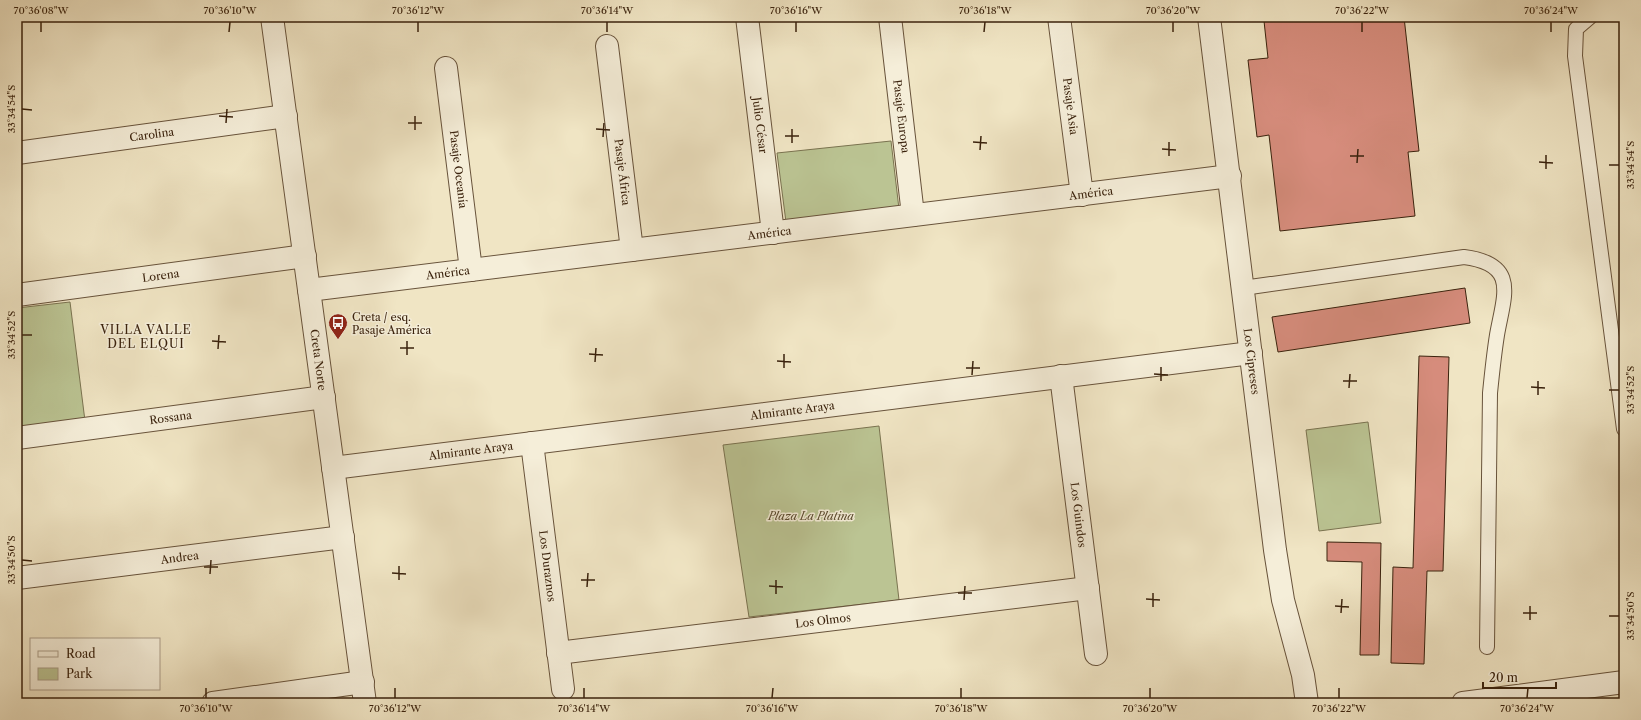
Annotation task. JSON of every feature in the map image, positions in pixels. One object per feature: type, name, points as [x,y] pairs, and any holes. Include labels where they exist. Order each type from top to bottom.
[{"type":"street","name":"Creta Norte","points":[[272,17],[364,693]]},
{"type":"street","name":"Julio César","points":[[747,17],[774,233]]},
{"type":"street","name":"Pasaje Europa","points":[[890,17],[913,215]]},
{"type":"street","name":"Pasaje Asia","points":[[1059,17],[1082,195]]},
{"type":"street","name":"Los Cipreses","points":[[1209,17],[1230,176],[1275,550],[1283,600],[1303,675],[1307,703]]},
{"type":"street","name":"Pasaje África","points":[[607,46],[632,250]]},
{"type":"street","name":"Pasaje Oceanía","points":[[446,68],[470,270]]},
{"type":"street","name":"Carolina","points":[[17,153],[286,116]]},
{"type":"street","name":"América","points":[[310,290],[1230,176]]},
{"type":"street","name":"Lorena","points":[[17,295],[305,256]]},
{"type":"street","name":"Almirante Araya","points":[[334,468],[1251,352]]},
{"type":"street","name":"Los Guindos","points":[[1061,376],[1096,654]]},
{"type":"street","name":"Rossana","points":[[17,438],[324,397]]},
{"type":"street","name":"Los Duraznos","points":[[532,443],[563,689]]},
{"type":"street","name":"Andrea","points":[[17,578],[343,537]]},
{"type":"street","name":"Los Olmos","points":[[558,653],[1088,588]]},
{"type":"street","points":[[1463,703],[1624,682]]},
{"type":"street","points":[[213,703],[364,693]]},
{"type":"lane","points":[[1590,17],[1576,29],[1575,56],[1624,429]]},
{"type":"lane","points":[[1243,288],[1464,257],[1482,259],[1494,266],[1501,276],[1505,289],[1493,358],[1490,392],[1487,647]]},
{"type":"green space","points":[[891,141],[899,209],[786,222],[777,153]]},
{"type":"green space","points":[[70,302],[85,421],[17,428],[17,308]]},
{"type":"green space","points":[[1368,422],[1381,523],[1319,531],[1306,430]]},
{"type":"green space","name":"Plaza La Platina","points":[[879,426],[899,600],[749,617],[723,445]]},
{"type":"building","points":[[1299,17],[1404,17],[1419,151],[1408,152],[1415,216],[1280,231],[1269,135],[1257,137],[1248,60],[1268,58],[1264,21]]},
{"type":"building","points":[[1465,288],[1470,323],[1278,352],[1272,317]]},
{"type":"building","points":[[1419,356],[1449,357],[1443,571],[1427,571],[1424,664],[1391,663],[1393,567],[1413,568]]},
{"type":"building","points":[[1327,542],[1381,543],[1379,655],[1360,655],[1362,562],[1327,561]]},
{"type":"place","name":"Creta / esq. Pasaje América","points":[[338,340]]},
{"type":"district","name":"VILLA VALLE DEL ELQUI","points":[[146,337]]}]
